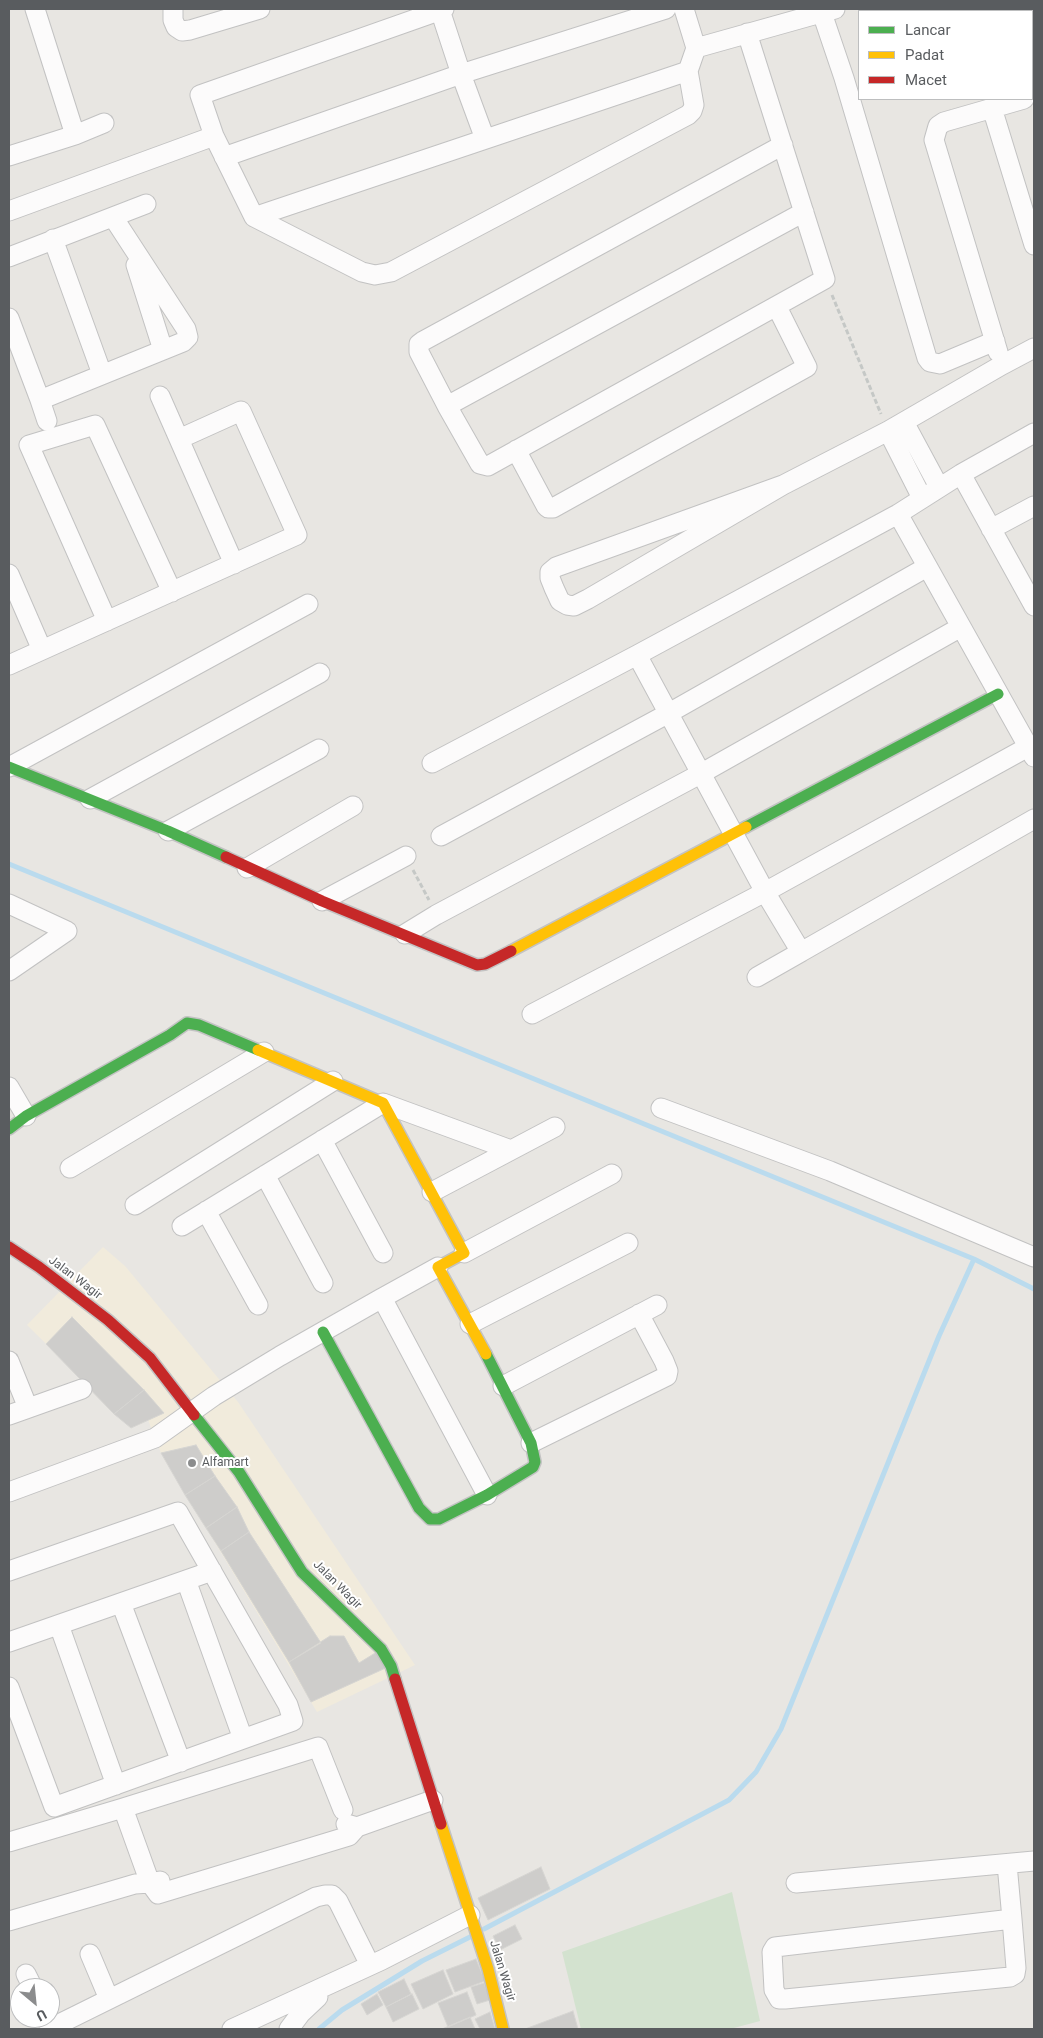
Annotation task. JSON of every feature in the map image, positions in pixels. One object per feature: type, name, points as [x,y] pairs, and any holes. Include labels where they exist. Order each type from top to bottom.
[{"type":"street","points":[[35,9],[75,135]]},
{"type":"street","points":[[173,9],[173,20],[176,27],[182,30],[190,30],[260,9]]},
{"type":"street","points":[[485,139],[461,74],[442,9],[200,96],[214,136],[254,217],[362,272],[374,275],[390,272],[688,115],[694,105],[688,71],[696,48],[684,9]]},
{"type":"street","points":[[224,158],[461,74],[666,9]]},
{"type":"street","points":[[696,48],[747,33],[778,16],[829,11],[858,99]]},
{"type":"street","points":[[747,33],[783,145],[825,279],[488,466],[480,464],[419,352],[418,344],[783,145]]},
{"type":"street","points":[[254,217],[688,71]]},
{"type":"street","points":[[858,100],[927,358],[930,362],[940,364],[995,341]]},
{"type":"street","points":[[1002,365],[934,140],[938,126],[944,122],[1020,100]]},
{"type":"street","points":[[992,108],[1034,245]]},
{"type":"street","points":[[9,156],[75,135],[104,123]]},
{"type":"street","points":[[9,211],[214,136]]},
{"type":"street","points":[[9,257],[146,204]]},
{"type":"street","points":[[447,406],[804,212]]},
{"type":"street","points":[[40,400],[183,342],[188,337],[188,333],[113,217]]},
{"type":"street","points":[[54,239],[102,374]]},
{"type":"street","points":[[129,244],[163,350]]},
{"type":"street","points":[[516,450],[546,506],[554,508],[804,369],[807,364],[777,307]]},
{"type":"street","points":[[9,318],[47,421]]},
{"type":"street","points":[[783,485],[556,567],[550,572],[550,578],[560,601],[574,606],[783,485],[896,426],[1034,348]]},
{"type":"street","points":[[160,396],[234,564]]},
{"type":"street","points":[[9,666],[297,535],[241,410],[179,439]]},
{"type":"street","points":[[107,621],[29,445],[95,425],[172,592]]},
{"type":"street","points":[[896,426],[939,487]]},
{"type":"street","points":[[896,426],[922,498]]},
{"type":"street","points":[[432,763],[638,655],[898,514],[939,487],[1034,433]]},
{"type":"street","points":[[961,474],[991,529],[1031,594]]},
{"type":"street","points":[[991,529],[1034,506]]},
{"type":"street","points":[[532,1014],[1031,752],[898,514]]},
{"type":"street","points":[[441,836],[669,713],[928,567]]},
{"type":"street","points":[[9,574],[42,650]]},
{"type":"street","points":[[9,767],[308,604]]},
{"type":"street","points":[[404,934],[436,915],[702,773],[961,627]]},
{"type":"street","points":[[638,655],[765,892],[801,952]]},
{"type":"street","points":[[90,799],[320,673]]},
{"type":"street","points":[[9,767],[168,831],[322,901],[477,965],[485,964],[998,694]]},
{"type":"street","points":[[168,831],[319,749]]},
{"type":"street","points":[[247,868],[353,806]]},
{"type":"street","points":[[756,977],[1034,820]]},
{"type":"street","points":[[322,901],[406,856]]},
{"type":"street","points":[[9,904],[67,931],[9,971]]},
{"type":"street","points":[[9,1129],[26,1116],[170,1035],[187,1023],[199,1025],[383,1102],[511,1150]]},
{"type":"street","points":[[70,1168],[264,1052]]},
{"type":"street","points":[[135,1205],[333,1081]]},
{"type":"street","points":[[9,1087],[26,1116]]},
{"type":"street","points":[[182,1226],[383,1102]]},
{"type":"street","points":[[383,1102],[464,1253]]},
{"type":"street","points":[[660,1108],[830,1171],[1034,1257]]},
{"type":"street","points":[[432,1192],[555,1127]]},
{"type":"street","points":[[322,1140],[384,1253]]},
{"type":"street","points":[[9,1492],[155,1438],[193,1413],[214,1396],[323,1332],[438,1267],[612,1174]]},
{"type":"street","points":[[265,1175],[323,1283]]},
{"type":"street","points":[[206,1212],[258,1305]]},
{"type":"street","points":[[470,1324],[628,1243]]},
{"type":"street","name":"Jalan Wagir","points":[[9,1247],[39,1267],[108,1320],[150,1358],[239,1472],[302,1572],[381,1649],[391,1666],[481,1947],[503,2029]]},
{"type":"street","points":[[323,1332],[425,1516],[430,1519],[439,1519],[487,1495],[533,1466],[535,1462],[531,1443],[503,1386],[438,1267]]},
{"type":"street","points":[[382,1298],[487,1495]]},
{"type":"street","points":[[503,1386],[657,1305]]},
{"type":"street","points":[[531,1443],[667,1376],[668,1371],[664,1361],[639,1314]]},
{"type":"street","points":[[9,1361],[28,1408]]},
{"type":"street","points":[[9,1415],[82,1389]]},
{"type":"street","points":[[9,1571],[178,1512],[288,1705],[293,1721],[54,1807],[9,1687]]},
{"type":"street","points":[[9,1642],[212,1571]]},
{"type":"street","points":[[186,1580],[243,1739]]},
{"type":"street","points":[[121,1603],[181,1762]]},
{"type":"street","points":[[59,1625],[116,1785]]},
{"type":"street","points":[[9,1842],[318,1747],[344,1810]]},
{"type":"street","points":[[9,1921],[134,1884],[150,1883],[346,1824],[357,1827],[433,1800]]},
{"type":"street","points":[[123,1808],[150,1883]]},
{"type":"street","points":[[796,1883],[1034,1861]]},
{"type":"street","points":[[1007,1864],[1012,1919],[1016,1968],[1015,1974],[1010,1977],[785,1999],[779,1999],[774,1990],[772,1952],[775,1947],[1012,1919]]},
{"type":"street","points":[[60,2021],[109,1999],[316,1897],[325,1895],[332,1896],[338,1901],[376,1963]]},
{"type":"street","points":[[232,2029],[471,1918]]},
{"type":"street","points":[[90,1954],[109,1999]]},
{"type":"street","points":[[289,2029],[316,1998],[376,1963]]},
{"type":"path","points":[[825,279],[896,426]]},
{"type":"path","points":[[406,856],[436,915]]},
{"type":"shaded area","points":[[103,1247],[125,1266],[238,1402],[415,1665],[317,1712],[161,1453],[148,1420],[131,1428],[27,1325]]},
{"type":"green space","points":[[732,1892],[760,2021],[730,2029],[581,2029],[562,1952]]},
{"type":"building","points":[[72,1317],[144,1390],[114,1414],[46,1344]]},
{"type":"building","points":[[144,1390],[164,1413],[131,1428],[114,1414]]},
{"type":"building","points":[[196,1445],[215,1476],[185,1495],[161,1453]]},
{"type":"building","points":[[215,1476],[237,1507],[206,1528],[185,1495]]},
{"type":"building","points":[[237,1507],[249,1532],[221,1551],[206,1528]]},
{"type":"building","points":[[249,1532],[321,1643],[289,1662],[221,1551]]},
{"type":"building","points":[[330,1636],[344,1636],[359,1663],[380,1650],[390,1666],[311,1702],[289,1662]]},
{"type":"building","points":[[541,1867],[550,1889],[488,1920],[478,1898]]},
{"type":"building","points":[[515,1925],[522,1939],[500,1950],[493,1936]]},
{"type":"building","points":[[476,1959],[485,1981],[455,1992],[446,1970]]},
{"type":"building","points":[[443,1970],[453,1994],[423,2009],[411,1984]]},
{"type":"building","points":[[404,1979],[411,1994],[386,2007],[378,1992]]},
{"type":"building","points":[[484,1983],[490,2000],[477,2004],[471,1987]]},
{"type":"building","points":[[467,1992],[476,2015],[448,2027],[438,2003]]},
{"type":"building","points":[[377,1994],[383,2005],[367,2015],[361,2004]]},
{"type":"building","points":[[412,1994],[419,2009],[393,2022],[386,2007]]},
{"type":"building","points":[[573,2011],[578,2029],[525,2029]]},
{"type":"building","points":[[490,2012],[495,2029],[480,2029],[475,2019]]},
{"type":"building","points":[[470,2017],[475,2029],[442,2029]]},
{"type":"waterway","points":[[9,864],[974,1259],[1034,1289]]},
{"type":"waterway","points":[[484,1929],[729,1800],[756,1772],[781,1729],[939,1336],[974,1259]]},
{"type":"waterway","points":[[319,2029],[342,2010],[422,1961],[470,1937]]},
{"type":"traffic: fast","points":[[746,827],[998,694]]},
{"type":"traffic: fast","points":[[9,767],[168,831],[226,857]]},
{"type":"traffic: fast","points":[[9,1129],[26,1116],[170,1035],[187,1023],[199,1025],[258,1050]]},
{"type":"traffic: fast","points":[[323,1332],[419,1508],[430,1519],[439,1519],[487,1495],[533,1467],[535,1462],[531,1443],[486,1354]]},
{"type":"traffic: fast","points":[[194,1415],[239,1472],[302,1572],[381,1649],[391,1666],[395,1679]]},
{"type":"traffic: slow","points":[[511,951],[746,827]]},
{"type":"traffic: slow","points":[[258,1050],[383,1103],[464,1253],[438,1267],[486,1354]]},
{"type":"traffic: slow","points":[[441,1824],[488,1969],[503,2029]]},
{"type":"traffic: jam","points":[[226,857],[322,901],[477,965],[485,964],[511,951]]},
{"type":"traffic: jam","points":[[9,1247],[39,1267],[108,1320],[150,1358],[194,1415]]},
{"type":"traffic: jam","points":[[395,1679],[441,1824]]},
{"type":"place","name":"Alfamart","points":[[192,1463]]}]
